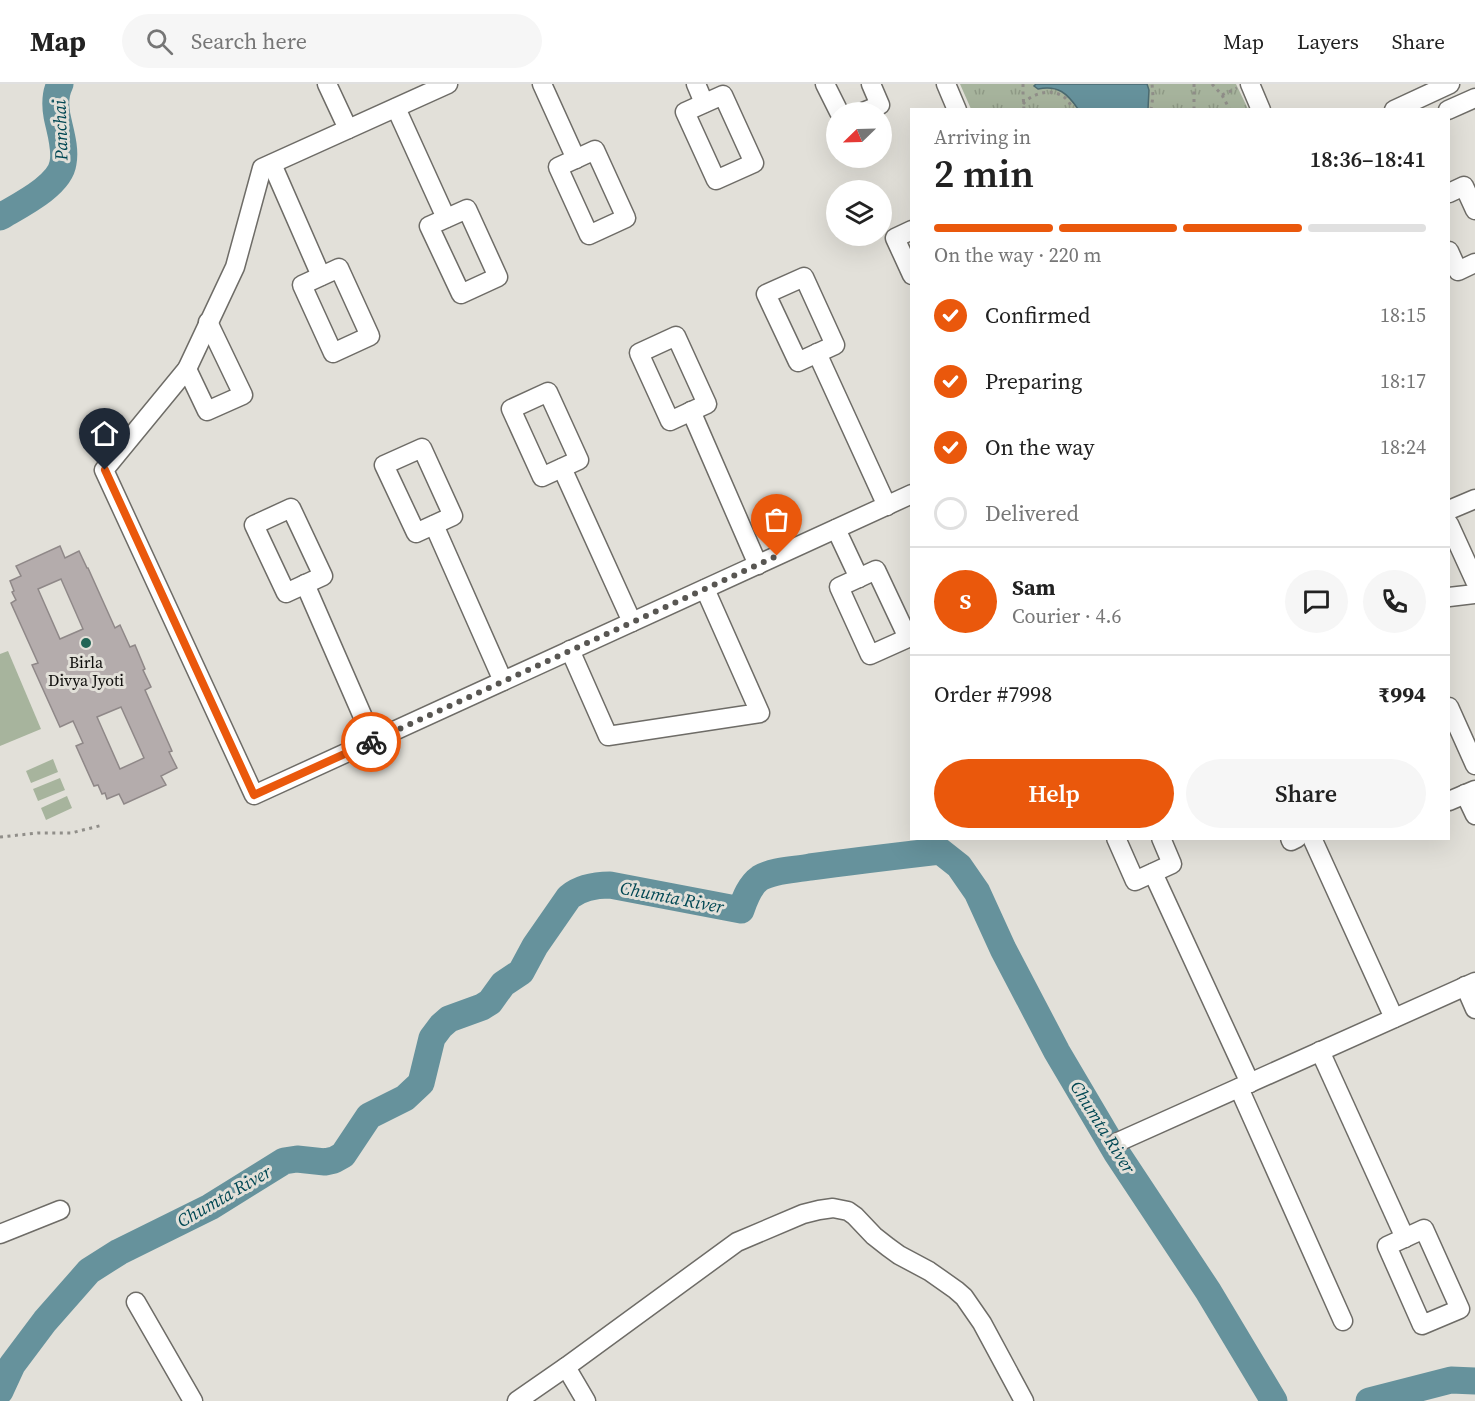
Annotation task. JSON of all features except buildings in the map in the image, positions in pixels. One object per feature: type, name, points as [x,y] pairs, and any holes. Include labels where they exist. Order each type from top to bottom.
[{"type":"street","points":[[327,84],[348,129]]},
{"type":"street","points":[[448,84],[262,168],[235,267],[186,369],[105,470],[254,795],[910,495]]},
{"type":"street","points":[[542,84],[576,159]]},
{"type":"street","points":[[696,84],[704,103]]},
{"type":"street","points":[[825,84],[834,102]]},
{"type":"street","points":[[871,84],[879,102]]},
{"type":"street","points":[[946,84],[956,108]]},
{"type":"street","points":[[1250,84],[1260,108]]},
{"type":"street","points":[[1398,108],[1450,84]]},
{"type":"street","points":[[723,94],[754,163],[716,180],[685,112],[704,103],[723,94]]},
{"type":"street","points":[[1450,109],[1475,98]]},
{"type":"street","points":[[396,108],[446,218]]},
{"type":"street","points":[[595,150],[626,218],[589,235],[558,167],[576,159],[595,150]]},
{"type":"street","points":[[272,164],[321,276]]},
{"type":"street","points":[[1450,193],[1464,186],[1475,210]]},
{"type":"street","points":[[466,208],[498,277],[461,294],[429,226],[446,218],[466,208]]},
{"type":"street","points":[[910,231],[895,238],[910,270]]},
{"type":"street","points":[[1450,253],[1458,271],[1475,263]]},
{"type":"street","points":[[339,268],[370,336],[333,353],[302,285],[321,276],[339,268]]},
{"type":"street","points":[[804,277],[835,345],[818,353],[798,362],[766,294],[804,277]]},
{"type":"street","points":[[186,369],[207,411],[243,395],[208,322]]},
{"type":"street","points":[[676,336],[707,404],[691,411],[670,421],[639,353],[676,336]]},
{"type":"street","points":[[818,353],[887,506]]},
{"type":"street","points":[[548,392],[579,460],[562,468],[542,477],[511,409],[548,392]]},
{"type":"street","points":[[691,411],[758,565]]},
{"type":"street","points":[[422,448],[453,516],[434,525],[416,533],[384,465],[422,448]]},
{"type":"street","points":[[562,468],[632,622]]},
{"type":"street","points":[[1450,510],[1475,499]]},
{"type":"street","points":[[291,508],[323,576],[305,584],[286,593],[254,525],[291,508]]},
{"type":"street","points":[[434,525],[503,681]]},
{"type":"street","points":[[1450,526],[1475,581]]},
{"type":"street","points":[[836,529],[859,578]]},
{"type":"street","points":[[876,570],[908,638],[870,655],[839,587],[859,578],[876,570]]},
{"type":"street","points":[[305,584],[374,740]]},
{"type":"street","points":[[570,650],[608,736],[760,713],[705,589]]},
{"type":"street","points":[[1450,597],[1475,594]]},
{"type":"street","points":[[1450,709],[1475,765]]},
{"type":"street","points":[[1463,795],[1475,815]]},
{"type":"street","points":[[1117,840],[1135,881],[1172,864],[1162,840]]},
{"type":"street","points":[[1313,840],[1394,1018]]},
{"type":"street","points":[[1153,873],[1245,1085],[1342,1321]]},
{"type":"street","points":[[1118,1142],[1470,984],[1475,1009]]},
{"type":"street","points":[[1320,1051],[1405,1238]]},
{"type":"street","points":[[517,1401],[737,1242],[803,1214],[833,1208],[848,1211],[888,1247],[929,1271],[964,1298],[982,1323],[1024,1401]]},
{"type":"street","points":[[0,1234],[60,1210]]},
{"type":"street","points":[[1424,1229],[1460,1309],[1422,1325],[1387,1246],[1405,1238],[1424,1229]]},
{"type":"street","points":[[136,1302],[193,1401]]},
{"type":"street","points":[[566,1367],[586,1401]]},
{"type":"path","points":[[1023,84],[1024,108]]},
{"type":"path","points":[[1151,108],[1152,84]]},
{"type":"path","points":[[1194,84],[1194,108]]},
{"type":"path","points":[[1212,84],[1222,95],[1229,108]]},
{"type":"path","points":[[1023,104],[1027,98],[1046,92],[1063,96],[1072,108]]},
{"type":"path","points":[[0,837],[71,832],[103,825]]},
{"type":"green space","points":[[960,84],[1236,84],[1248,108],[971,108]]},
{"type":"green space","points":[[8,651],[41,729],[0,746],[0,654]]},
{"type":"green space","points":[[53,759],[58,772],[31,783],[26,771]]},
{"type":"green space","points":[[60,778],[65,790],[38,801],[33,789]]},
{"type":"green space","points":[[67,796],[72,808],[46,820],[41,808]]},
{"type":"water","points":[[1036,84],[1147,84],[1148,108],[1077,108],[1057,89],[1038,89],[1034,86]]},
{"type":"waterway","name":"Panchai","points":[[0,217],[37,194],[54,180],[60,171],[64,151],[56,104],[60,84]]},
{"type":"waterway","name":"Chumta River","points":[[0,1391],[12,1365],[45,1321],[89,1271],[119,1252],[210,1207],[284,1161],[297,1159],[325,1162],[343,1155],[369,1116],[405,1098],[421,1083],[432,1038],[441,1026],[449,1019],[490,1002],[503,984],[521,972],[535,946],[569,897],[578,891],[588,887],[610,885],[741,910],[753,884],[771,873],[940,851],[959,866],[977,892],[1003,949],[1057,1052],[1116,1152],[1208,1291],[1274,1401]]},
{"type":"waterway","name":"Chumta River","points":[[1369,1401],[1451,1380],[1475,1381]]},
{"type":"way so far","points":[[371,742],[777,556]]},
{"type":"place","name":"Birla Divya Jyoti","points":[[86,643]]},
{"type":"route","points":[[105,470],[254,795],[371,742]]}]
